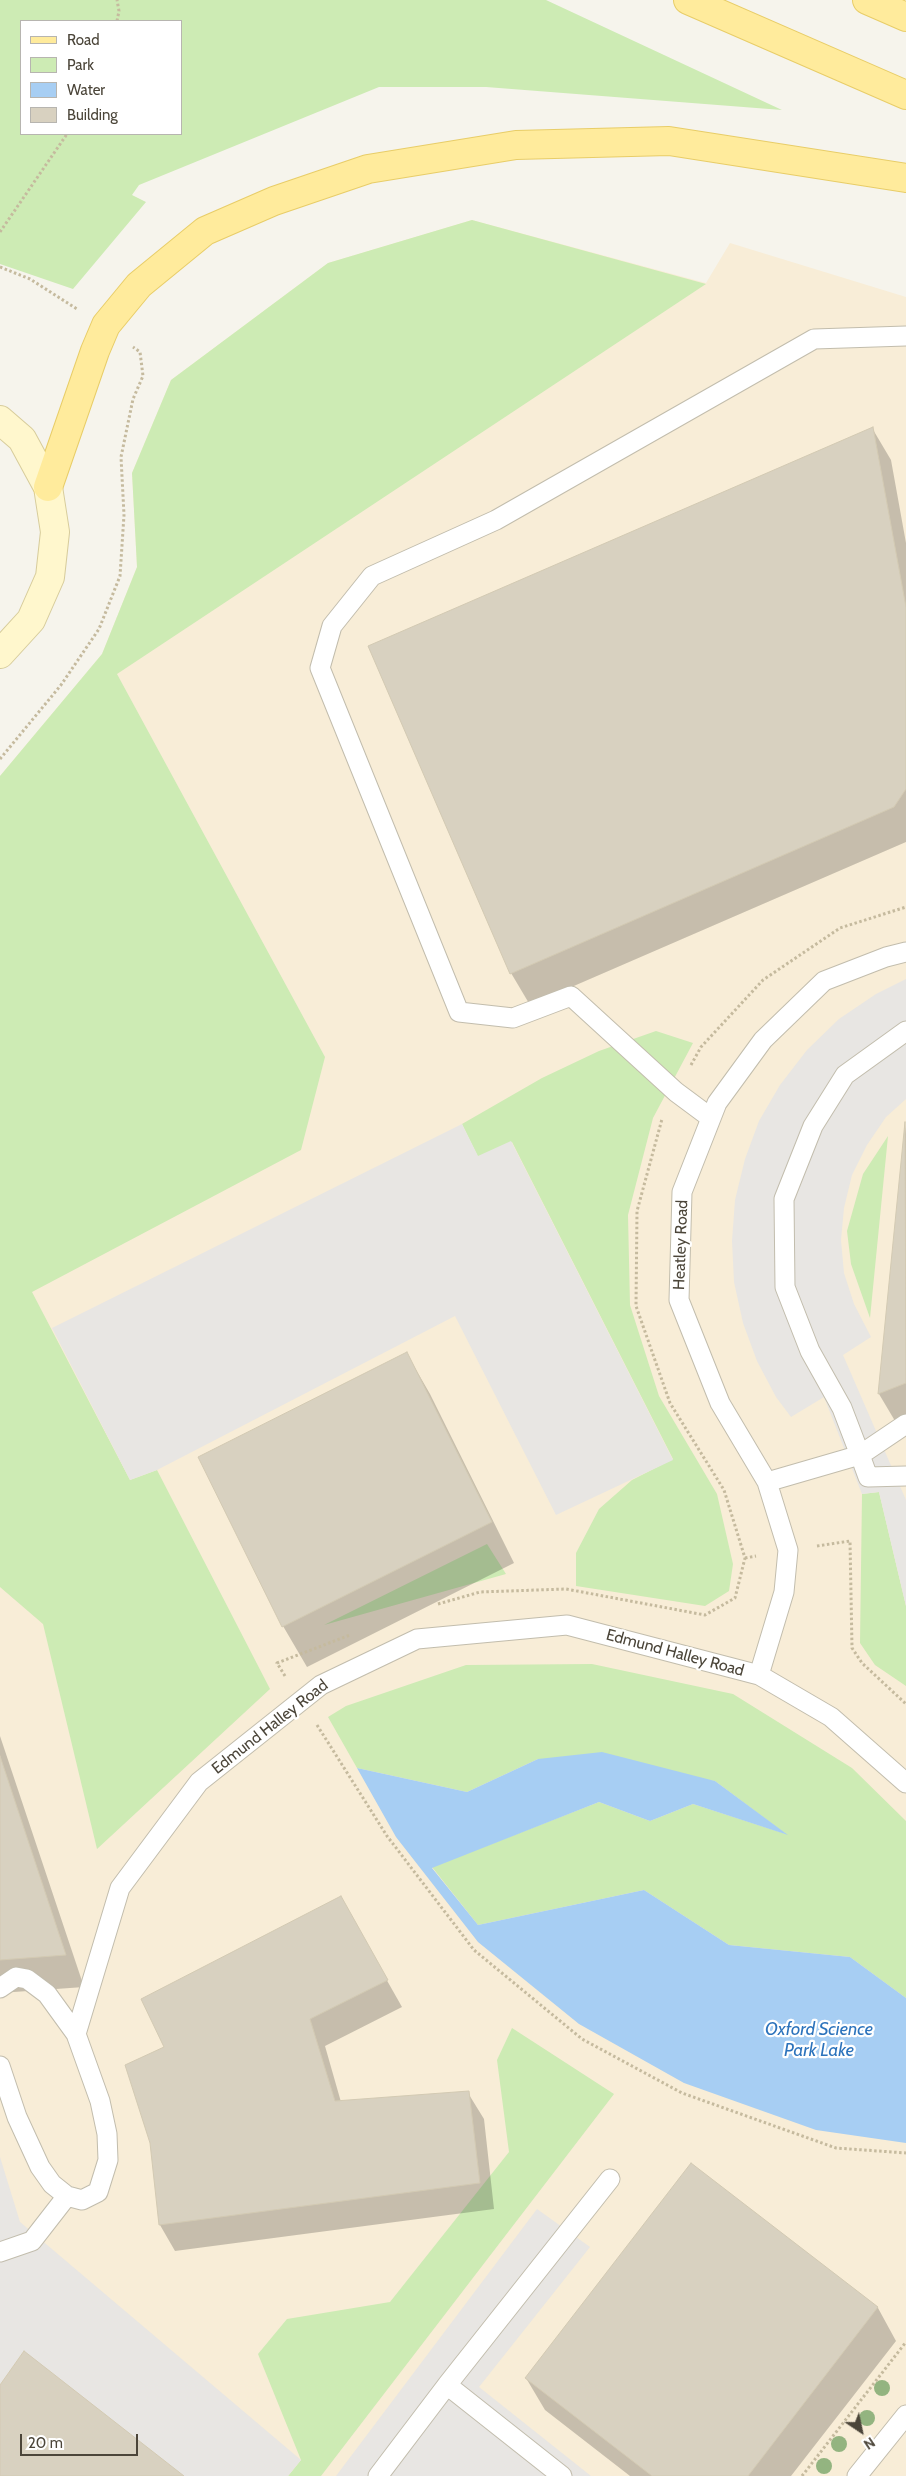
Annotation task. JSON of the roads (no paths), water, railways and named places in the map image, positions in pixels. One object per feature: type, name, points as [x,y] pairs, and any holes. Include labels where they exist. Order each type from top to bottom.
[{"type":"main road","points":[[688,0],[906,95]]},
{"type":"main road","points":[[867,0],[906,16]]},
{"type":"main road","points":[[48,487],[95,351],[106,325],[139,285],[205,231],[274,201],[368,169],[525,145],[669,141],[906,178]]},
{"type":"street","points":[[0,420],[22,439],[48,487],[55,532],[50,577],[31,620],[0,654]]},
{"type":"lane","points":[[711,1118],[676,1092],[571,996],[513,1018],[459,1012],[320,668],[332,626],[372,576],[496,520],[814,339],[906,336]]},
{"type":"lane","name":"Heatley Road","points":[[759,1675],[784,1592],[788,1550],[767,1482],[720,1404],[679,1300],[682,1192],[717,1103],[763,1040],[824,981],[886,957],[906,952]]},
{"type":"lane","points":[[906,1031],[845,1075],[813,1126],[784,1199],[785,1288],[810,1351],[842,1408],[868,1477],[906,1476]]},
{"type":"lane","points":[[767,1482],[860,1455],[906,1424]]},
{"type":"lane","name":"Edmund Halley Road","points":[[76,2034],[120,1888],[199,1782],[321,1685],[418,1639],[567,1625],[759,1675],[831,1717],[906,1783]]},
{"type":"lane","points":[[0,1988],[16,1977],[27,1979],[47,1994],[76,2034],[100,2101],[107,2134],[108,2160],[98,2192],[82,2200],[67,2196],[52,2184],[40,2167],[17,2117],[0,2066]]},
{"type":"lane","points":[[378,2476],[446,2385],[610,2179]]},
{"type":"lane","points":[[0,2252],[32,2241],[67,2196]]},
{"type":"lane","points":[[446,2385],[562,2476]]},
{"type":"lane","points":[[857,2476],[906,2415]]},
{"type":"water","name":"Oxford Science Park Lake","points":[[602,1752],[715,1781],[788,1835],[693,1804],[650,1821],[599,1802],[432,1868],[478,1925],[644,1890],[729,1945],[850,1957],[906,1998],[906,2143],[816,2130],[684,2083],[579,2024],[478,1942],[396,1837],[357,1768],[467,1792],[538,1759]]}]
